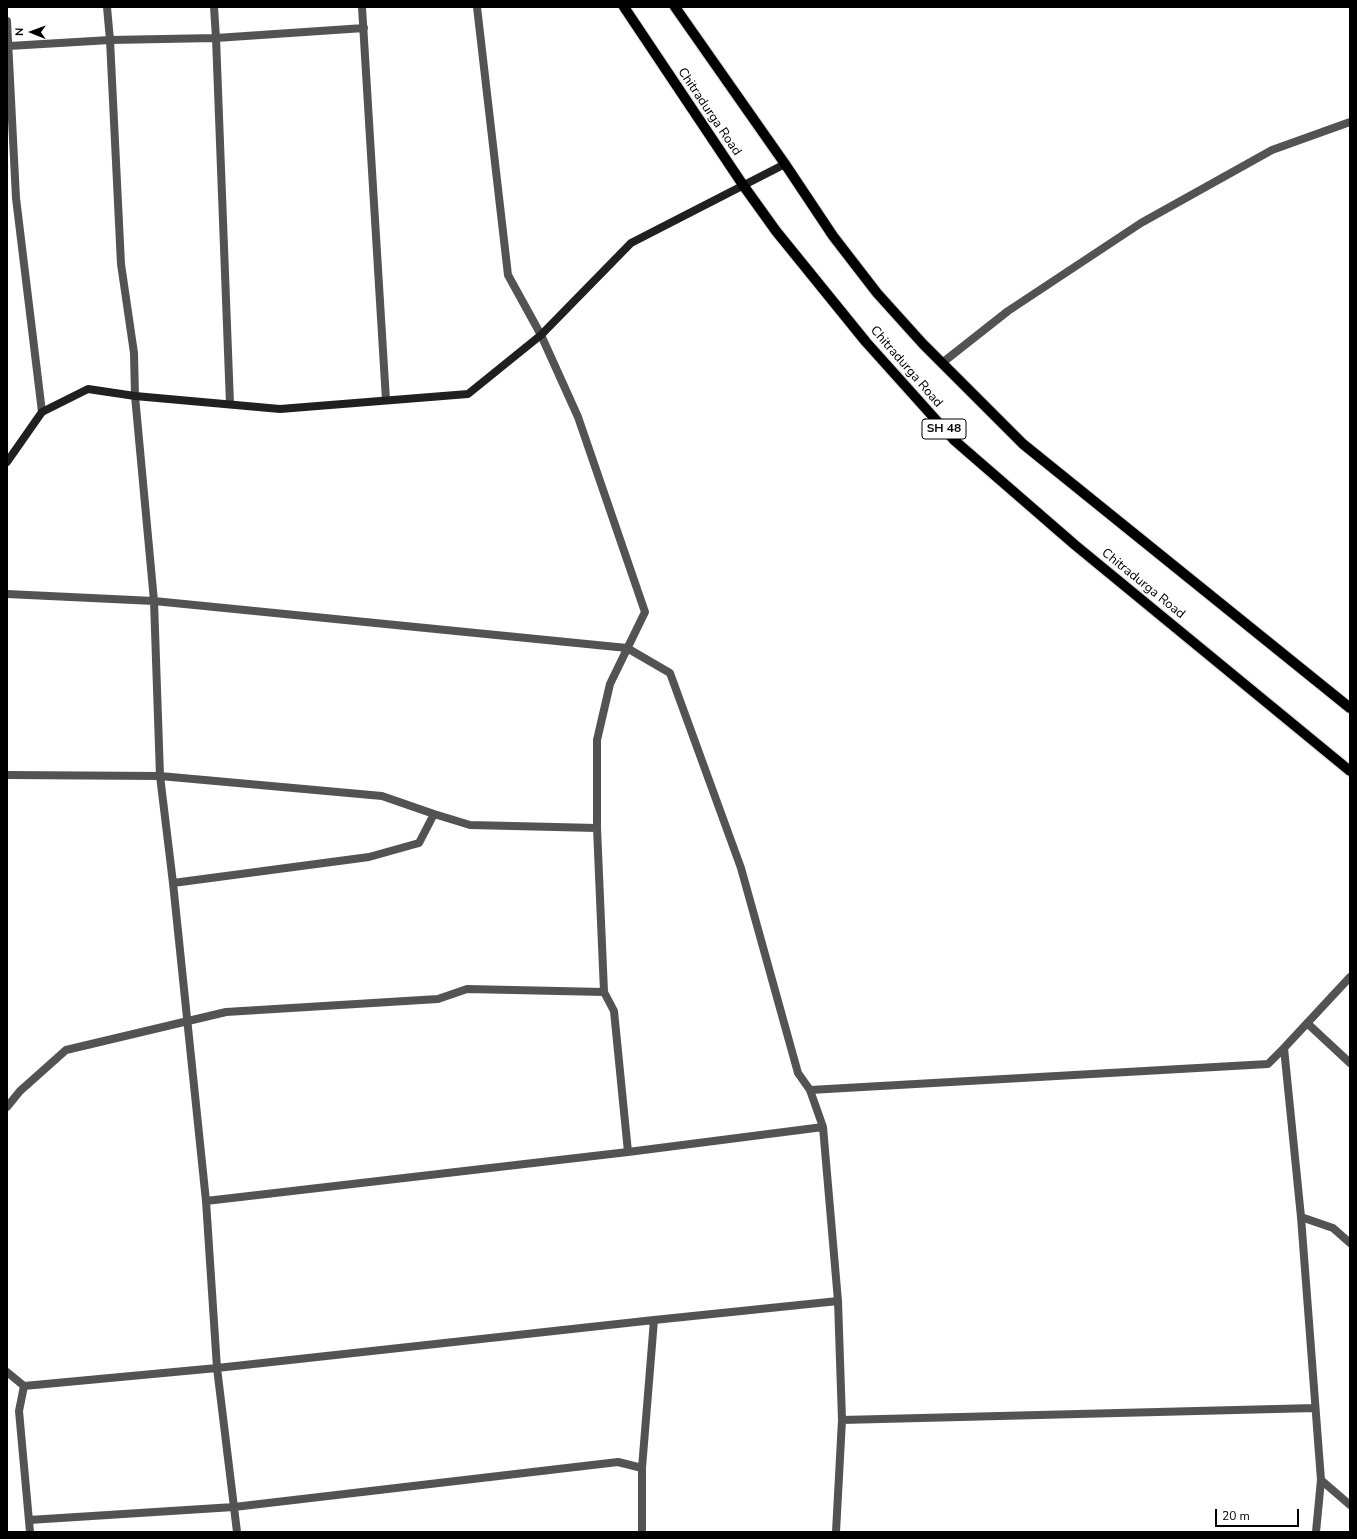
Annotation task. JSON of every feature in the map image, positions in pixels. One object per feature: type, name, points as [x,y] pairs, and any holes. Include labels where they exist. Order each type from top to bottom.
[{"type":"main road","name":"Chitradurga Road","points":[[624,7],[743,185],[776,231],[866,342],[954,440],[1075,545],[1350,771]]},
{"type":"main road","name":"Chitradurga Road","points":[[675,7],[785,164],[833,236],[877,294],[942,363],[1023,444],[1350,708]]},
{"type":"street","points":[[107,7],[110,40],[121,264],[134,353],[135,396],[154,601],[160,776],[173,883],[206,1201],[217,1368],[237,1532]]},
{"type":"street","points":[[214,7],[230,404]]},
{"type":"street","points":[[362,7],[386,400]]},
{"type":"street","points":[[477,7],[508,275],[541,335],[578,417],[645,612],[610,684],[597,740],[597,828],[604,992],[614,1011],[628,1152]]},
{"type":"street","points":[[7,21],[16,198],[42,412]]},
{"type":"street","points":[[9,46],[110,40],[216,38],[364,28]]},
{"type":"street","points":[[942,363],[1008,311],[1141,223],[1272,150],[1350,122]]},
{"type":"street","points":[[7,462],[42,412],[88,389],[135,396],[280,409],[468,394],[541,335],[631,243],[785,164]]},
{"type":"street","points":[[7,594],[154,601],[628,648],[670,673],[741,868],[798,1073],[810,1090],[824,1127],[838,1301],[842,1420],[836,1532]]},
{"type":"street","points":[[7,775],[160,776],[382,796],[434,814],[470,824],[597,828]]},
{"type":"street","points":[[173,883],[376,855],[419,843],[434,814]]},
{"type":"street","points":[[810,1090],[1268,1064],[1350,977]]},
{"type":"street","points":[[7,1107],[20,1091],[66,1050],[226,1012],[438,999],[467,989],[604,992]]},
{"type":"street","points":[[1307,1024],[1350,1063]]},
{"type":"street","points":[[1284,1048],[1302,1217],[1321,1480],[1316,1532]]},
{"type":"street","points":[[206,1201],[628,1152],[824,1127]]},
{"type":"street","points":[[1302,1217],[1333,1228],[1350,1243]]},
{"type":"street","points":[[7,1372],[24,1386],[217,1368],[838,1301]]},
{"type":"street","points":[[642,1532],[642,1468],[654,1320]]},
{"type":"street","points":[[24,1386],[19,1411],[30,1532]]},
{"type":"street","points":[[842,1420],[1315,1408]]},
{"type":"street","points":[[29,1520],[234,1507],[618,1462],[642,1468]]},
{"type":"street","points":[[1321,1480],[1350,1505]]}]
